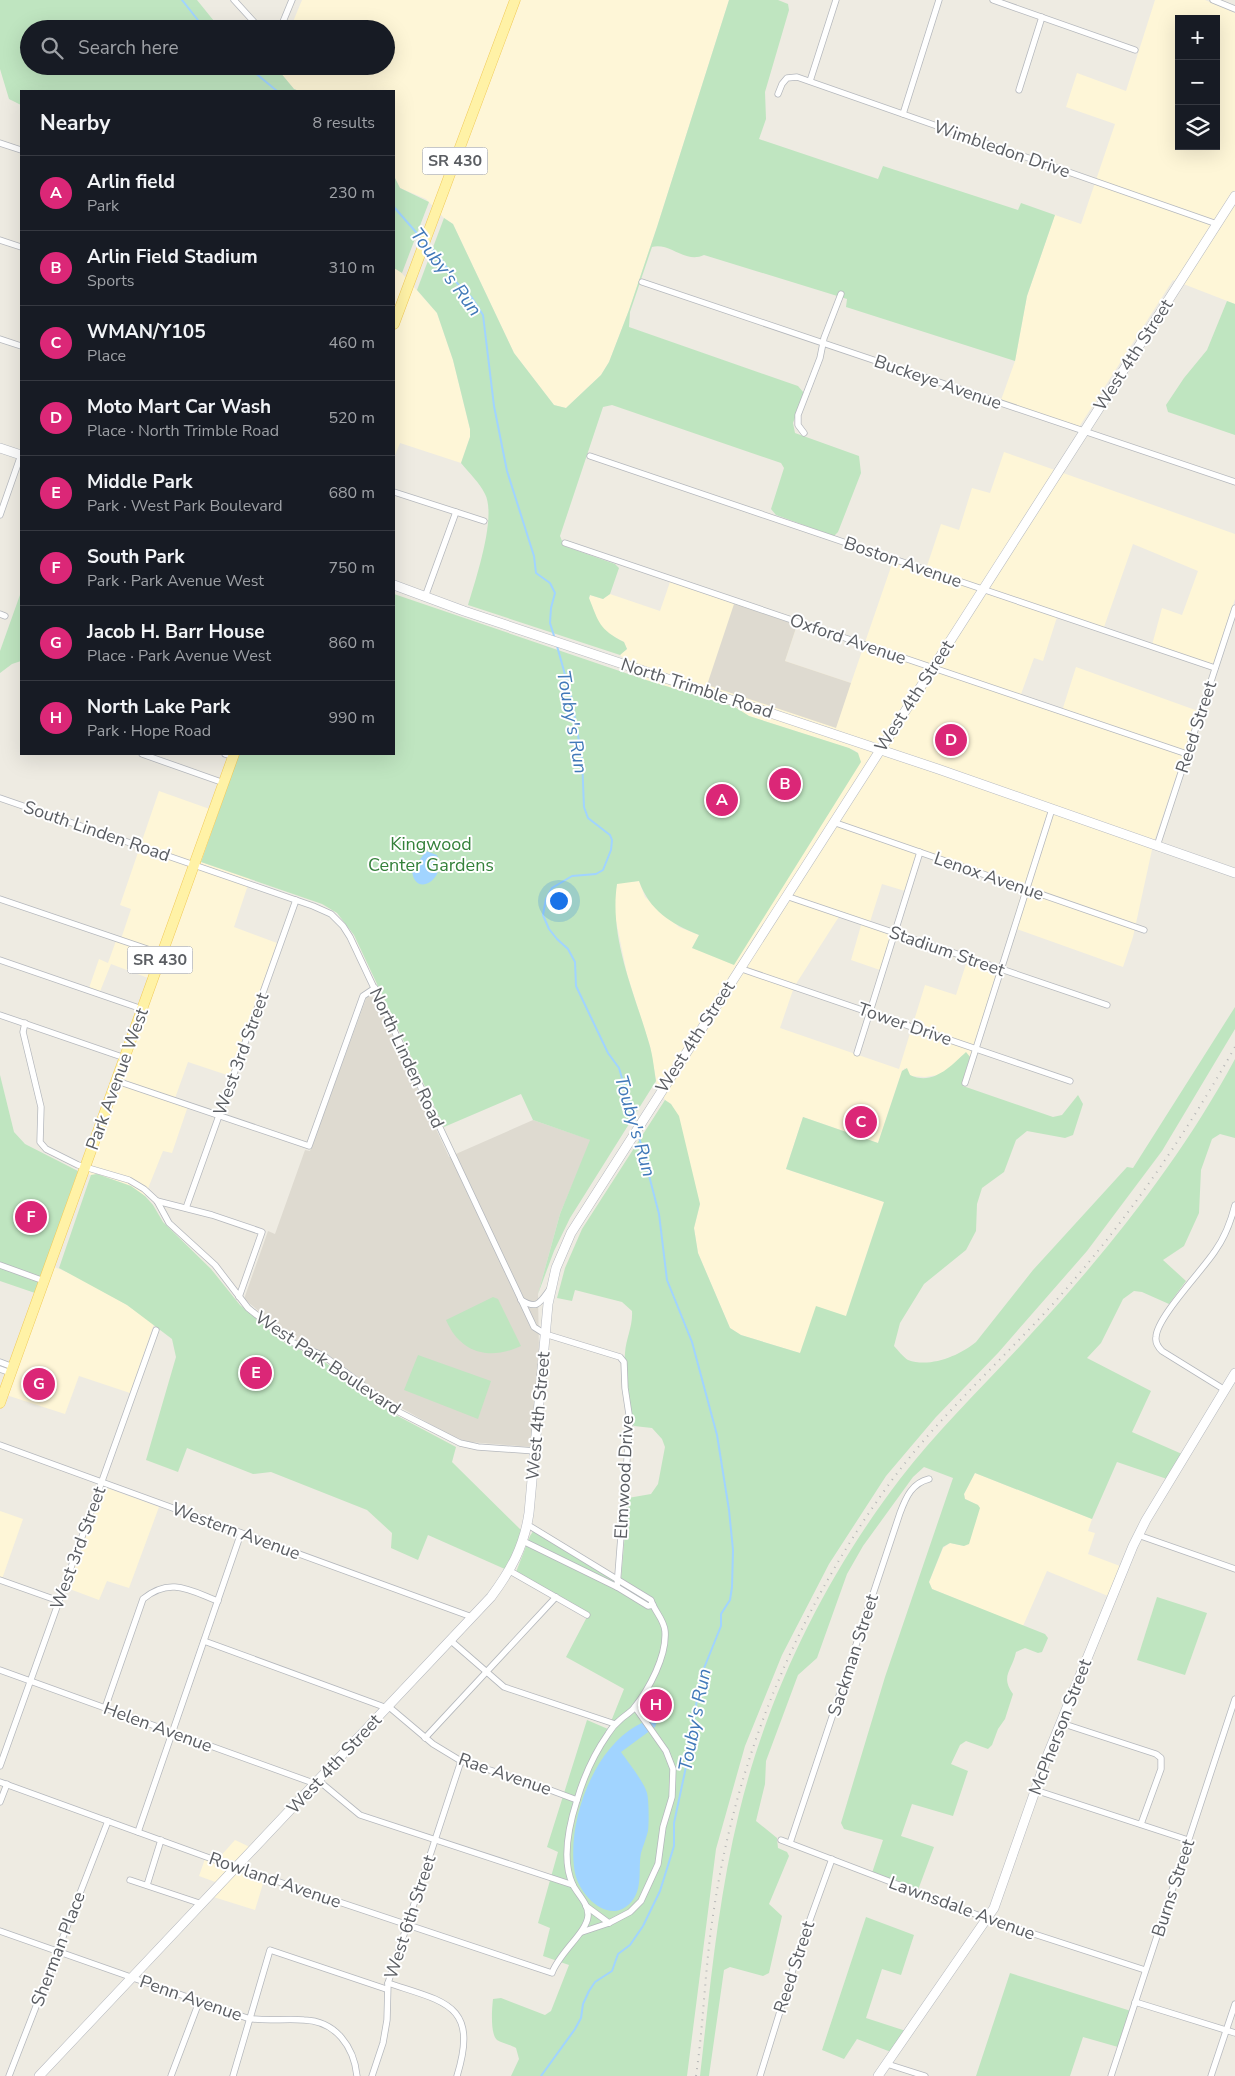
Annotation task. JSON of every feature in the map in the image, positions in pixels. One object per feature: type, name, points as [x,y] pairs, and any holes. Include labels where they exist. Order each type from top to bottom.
[{"type":"main road","name":"SR 430","points":[[395,321],[515,0]]},
{"type":"main road","name":"West 4th Street","points":[[38,2076],[237,1868],[491,1597],[512,1568],[528,1525],[545,1334],[551,1288],[560,1257],[571,1234],[739,968],[1235,196]]},
{"type":"main road","points":[[0,448],[20,455]]},
{"type":"main road","name":"North Trimble Road","points":[[395,585],[516,628],[1000,790],[1235,873]]},
{"type":"main road","name":"Park Avenue West","points":[[0,1404],[224,783],[231,755]]},
{"type":"main road","name":"McPherson Street","points":[[878,2076],[994,1908],[1035,1790],[1138,1535],[1235,1373]]},
{"type":"street","points":[[234,0],[252,20]]},
{"type":"street","points":[[284,20],[292,0]]},
{"type":"street","points":[[810,81],[836,0]]},
{"type":"street","points":[[903,114],[939,0]]},
{"type":"street","points":[[993,0],[1135,50]]},
{"type":"street","points":[[1213,0],[1235,9]]},
{"type":"street","points":[[1019,90],[1042,17]]},
{"type":"street","name":"Wimbledon Drive","points":[[778,94],[787,78],[793,76],[810,81],[1217,224]]},
{"type":"street","points":[[0,143],[20,150]]},
{"type":"street","points":[[0,240],[20,247]]},
{"type":"street","name":"Buckeye Avenue","points":[[642,282],[1235,482]]},
{"type":"street","points":[[804,433],[798,425],[798,415],[820,358],[823,343],[841,294]]},
{"type":"street","points":[[0,339],[20,346]]},
{"type":"street","name":"Boston Avenue","points":[[590,456],[1215,668]]},
{"type":"street","points":[[0,515],[20,458]]},
{"type":"street","points":[[395,492],[484,521]]},
{"type":"street","points":[[425,597],[456,512]]},
{"type":"street","name":"Oxford Avenue","points":[[565,543],[1187,754]]},
{"type":"street","name":"Reed Street","points":[[1157,846],[1235,608]]},
{"type":"street","points":[[145,755],[224,783]]},
{"type":"street","name":"South Linden Road","points":[[0,798],[194,865]]},
{"type":"street","points":[[965,1082],[1052,808]]},
{"type":"street","name":"Lenox Avenue","points":[[833,822],[1144,930]]},
{"type":"street","points":[[857,1053],[920,852]]},
{"type":"street","name":"North Linden Road","points":[[194,865],[326,911],[340,922],[350,937],[375,988],[534,1327],[545,1334]]},
{"type":"street","name":"Stadium Street","points":[[786,896],[1107,1005]]},
{"type":"street","points":[[0,898],[162,954]]},
{"type":"street","name":"West 3rd Street","points":[[183,1208],[220,1115],[296,900]]},
{"type":"street","points":[[0,960],[142,1009]]},
{"type":"street","name":"Tower Drive","points":[[739,968],[1070,1081]]},
{"type":"street","points":[[117,1081],[309,1146],[363,996],[375,988]]},
{"type":"street","points":[[0,1015],[125,1058]]},
{"type":"street","name":"West Park Boulevard","points":[[25,1023],[23,1032],[41,1107],[40,1142],[49,1151],[78,1165],[129,1180],[150,1193],[167,1220],[210,1259],[248,1308],[289,1341],[324,1356],[389,1406],[444,1437],[470,1446],[535,1452]]},
{"type":"street","points":[[157,1202],[212,1215],[262,1232],[239,1297]]},
{"type":"street","points":[[1225,1390],[1162,1351],[1156,1343],[1156,1336],[1173,1306],[1216,1251],[1227,1229],[1235,1205]]},
{"type":"street","points":[[167,1220],[171,1209],[183,1208]]},
{"type":"street","points":[[0,1265],[44,1281]]},
{"type":"street","points":[[521,1300],[529,1304],[536,1304],[540,1302],[551,1288]]},
{"type":"street","name":"West 3rd Street","points":[[0,1766],[156,1330]]},
{"type":"street","name":"Elmwood Drive","points":[[545,1334],[620,1357],[624,1362],[630,1426],[617,1587]]},
{"type":"street","points":[[0,1362],[12,1370]]},
{"type":"street","points":[[0,1369],[12,1370]]},
{"type":"street","name":"Western Avenue","points":[[0,1446],[472,1617]]},
{"type":"street","name":"Sackman Street","points":[[790,1842],[900,1512],[910,1491],[920,1481],[929,1479]]},
{"type":"street","points":[[528,1525],[651,1600],[663,1622],[665,1639],[653,1675],[635,1707],[615,1724],[593,1759],[577,1800],[570,1827],[568,1869],[573,1885],[586,1906],[588,1917],[580,1933]]},
{"type":"street","points":[[138,1832],[241,1533]]},
{"type":"street","points":[[1138,1535],[1235,1569]]},
{"type":"street","points":[[521,1546],[617,1587],[648,1606],[653,1605]]},
{"type":"street","points":[[512,1568],[587,1615]]},
{"type":"street","points":[[0,1580],[59,1600]]},
{"type":"street","points":[[105,1708],[143,1599],[172,1586],[182,1587],[218,1601]]},
{"type":"street","points":[[425,1738],[556,1597]]},
{"type":"street","points":[[450,1640],[504,1687],[615,1724]]},
{"type":"street","name":"Rae Avenue","points":[[204,1641],[388,1707],[425,1738],[461,1761],[577,1800]]},
{"type":"street","name":"Helen Avenue","points":[[0,1670],[318,1782],[360,1814],[573,1885]]},
{"type":"street","name":"Burns Street","points":[[1111,2076],[1235,1699]]},
{"type":"street","points":[[580,1933],[626,1915],[641,1901],[658,1864],[663,1827],[672,1797],[674,1777],[670,1758],[635,1707]]},
{"type":"street","points":[[1061,1723],[1156,1754],[1161,1758],[1161,1769],[1141,1824]]},
{"type":"street","name":"West 6th Street","points":[[372,2076],[383,2043],[387,1986],[461,1761]]},
{"type":"street","name":"Rowland Avenue","points":[[0,1782],[237,1868],[552,1973],[560,1956],[580,1933]]},
{"type":"street","points":[[0,1802],[7,1784]]},
{"type":"street","points":[[1035,1790],[1188,1840]]},
{"type":"street","name":"Sherman Place","points":[[9,2076],[108,1821]]},
{"type":"street","points":[[147,1885],[161,1840]]},
{"type":"street","name":"Lawnsdale Avenue","points":[[781,1840],[988,1919],[1145,1970]]},
{"type":"street","name":"Reed Street","points":[[760,2076],[799,1950],[832,1859]]},
{"type":"street","points":[[130,1880],[202,1904]]},
{"type":"street","points":[[586,1906],[609,1923]]},
{"type":"street","name":"Penn Avenue","points":[[0,1932],[250,2018],[306,2020],[325,2025],[338,2033],[348,2044],[357,2076]]},
{"type":"street","points":[[233,2076],[270,1950],[441,2001],[454,2011],[462,2026],[465,2038],[464,2051],[457,2076]]},
{"type":"street","points":[[171,2076],[199,2002]]},
{"type":"street","points":[[1135,2002],[1235,2033]]},
{"type":"street","points":[[1212,2076],[1235,2004]]},
{"type":"street","points":[[887,2064],[925,2076]]},
{"type":"shaded area","points":[[302,0],[729,0],[657,227],[609,362],[601,375],[566,408],[554,405],[514,353],[453,224],[444,218],[426,199],[400,188],[395,178],[395,90],[296,90],[282,75],[395,75],[395,20],[294,20]]},
{"type":"shaded area","points":[[1155,0],[1205,0],[1235,13],[1235,304],[1173,280],[1079,427],[1001,400],[1015,361],[1027,296],[1055,215],[1081,224],[1115,124],[1066,107],[1077,73],[1126,91]]},
{"type":"shaded area","points":[[395,268],[399,270],[437,313],[453,360],[470,429],[470,437],[461,463],[400,443],[395,456]]},
{"type":"shaded area","points":[[1004,452],[1235,534],[1235,599],[1213,664],[1152,645],[1162,608],[1182,615],[1198,571],[1133,544],[1103,630],[1058,614],[1043,661],[1034,658],[1020,697],[1062,711],[1076,667],[1198,711],[1153,845],[1133,937],[1123,967],[1011,927],[1024,885],[919,849],[905,891],[882,884],[869,925],[892,934],[880,970],[851,960],[862,922],[840,915],[794,987],[780,1028],[899,1069],[925,985],[956,995],[967,961],[997,971],[970,1057],[964,1054],[943,1074],[925,1077],[911,1076],[905,1068],[902,1071],[878,1143],[803,1117],[786,1169],[884,1202],[846,1316],[800,1353],[741,1335],[730,1328],[698,1253],[694,1228],[700,1204],[671,1104],[665,1100],[657,1085],[650,1046],[627,974],[614,905],[617,883],[639,881],[645,897],[679,927],[699,935],[692,948],[724,959],[858,753],[854,750],[749,716],[735,707],[646,680],[620,655],[627,649],[624,642],[600,626],[589,599],[590,595],[603,599],[610,594],[660,611],[670,582],[797,625],[785,661],[851,683],[893,561],[925,572],[941,524],[959,530],[972,488],[990,493]]},
{"type":"shaded area","points":[[734,604],[797,625],[785,661],[851,683],[836,728],[707,685]]},
{"type":"shaded area","points":[[159,791],[218,812],[201,862],[250,879],[234,927],[277,943],[230,1076],[188,1062],[174,1101],[188,1106],[172,1153],[163,1151],[145,1196],[131,1186],[97,1174],[91,1175],[78,1171],[148,978],[111,964],[99,994],[88,991],[99,959],[108,963],[117,938],[121,939],[131,909],[120,905]]},
{"type":"shaded area","points":[[367,996],[375,998],[449,1157],[533,1120],[591,1140],[560,1214],[538,1294],[539,1352],[531,1447],[470,1442],[453,1437],[389,1401],[326,1353],[294,1340],[244,1299],[268,1231],[275,1234],[305,1150],[310,1151]]},
{"type":"shaded area","points":[[45,1263],[76,1276],[127,1305],[154,1324],[130,1393],[79,1376],[65,1414],[0,1393]]},
{"type":"shaded area","points":[[975,1473],[1092,1519],[1088,1531],[1095,1533],[1088,1554],[1120,1566],[1108,1596],[1047,1571],[1023,1626],[932,1589],[929,1582],[943,1548],[950,1543],[964,1546],[978,1505],[965,1499],[964,1494]]},
{"type":"shaded area","points":[[104,1487],[159,1507],[129,1588],[107,1581],[99,1600],[67,1588]]},
{"type":"shaded area","points":[[0,1511],[23,1519],[2,1579],[0,1578]]},
{"type":"shaded area","points":[[235,1840],[254,1849],[237,1867],[265,1877],[255,1910],[207,1895],[218,1883],[199,1876],[206,1856],[217,1860]]},
{"type":"green space","points":[[0,0],[197,0],[213,20],[20,20],[20,75],[282,75],[296,90],[20,90],[20,104],[9,99],[0,69]]},
{"type":"green space","points":[[729,0],[778,0],[788,4],[789,10],[765,92],[766,119],[759,139],[878,179],[883,166],[1018,210],[1021,203],[1055,215],[1027,296],[1015,361],[846,307],[847,299],[704,255],[690,257],[665,247],[652,247],[630,312],[629,327],[798,386],[804,393],[793,423],[795,433],[859,456],[861,473],[838,532],[834,536],[776,515],[771,509],[784,468],[781,463],[612,405],[603,407],[560,536],[564,546],[615,564],[619,568],[610,594],[603,599],[590,595],[589,598],[601,624],[609,633],[624,642],[627,649],[620,655],[468,605],[484,549],[487,533],[488,504],[480,486],[461,463],[470,437],[470,429],[453,360],[437,313],[417,290],[444,218],[453,224],[514,353],[554,405],[566,408],[601,375],[609,362],[657,227]]},
{"type":"green space","points":[[395,178],[400,188],[429,202],[402,273],[395,269]]},
{"type":"green space","points":[[1227,301],[1235,304],[1235,435],[1168,412],[1166,405],[1184,378],[1207,350]]},
{"type":"green space","name":"Kingwood Center Gardens","points":[[395,594],[646,680],[735,707],[749,716],[849,748],[858,753],[861,762],[734,965],[692,948],[699,935],[679,926],[662,915],[649,900],[639,881],[617,884],[615,904],[620,944],[624,964],[650,1048],[656,1081],[570,1218],[554,1251],[538,1294],[560,1214],[590,1140],[533,1120],[521,1094],[444,1127],[354,935],[337,913],[322,904],[201,862],[239,755],[395,755]]},
{"type":"green space","points":[[20,595],[20,661],[12,664],[0,673],[0,651]]},
{"type":"green space","points":[[1235,1007],[1235,1029],[1162,1151],[1087,1251],[998,1353],[936,1417],[886,1476],[829,1564],[782,1655],[745,1746],[716,1849],[687,2076],[511,2076],[519,2059],[516,2048],[497,2040],[495,2037],[492,2021],[493,1999],[501,1998],[545,2015],[551,2011],[569,1965],[543,1956],[550,1928],[538,1923],[558,1852],[547,1847],[587,1720],[608,1729],[624,1689],[566,1657],[589,1613],[516,1572],[530,1536],[536,1527],[621,1579],[628,1498],[651,1494],[658,1484],[665,1447],[662,1439],[652,1428],[634,1426],[632,1424],[625,1362],[632,1311],[622,1302],[575,1290],[572,1301],[557,1298],[565,1268],[582,1229],[665,1100],[671,1104],[679,1116],[700,1204],[694,1228],[698,1253],[730,1328],[741,1335],[800,1353],[816,1306],[846,1316],[884,1202],[786,1169],[803,1117],[878,1143],[902,1071],[907,1068],[910,1075],[918,1078],[934,1076],[948,1068],[966,1052],[970,1057],[962,1083],[963,1086],[1053,1117],[1062,1115],[1078,1095],[1083,1104],[1073,1135],[1065,1138],[1027,1131],[1016,1140],[1004,1172],[982,1188],[977,1204],[976,1231],[966,1250],[924,1284],[900,1323],[894,1346],[908,1360],[926,1363],[935,1362],[953,1356],[976,1342],[1033,1270],[1127,1167],[1133,1168]]},
{"type":"green space","points":[[1235,1059],[1235,1138],[1220,1134],[1212,1139],[1201,1170],[1199,1213],[1184,1246],[1163,1260],[1186,1281],[1169,1304],[1142,1292],[1134,1291],[1123,1299],[1101,1343],[1087,1358],[1151,1391],[1132,1432],[1182,1454],[1167,1479],[1117,1462],[1092,1519],[975,1473],[964,1494],[965,1499],[978,1505],[980,1508],[969,1544],[964,1546],[950,1543],[943,1547],[929,1582],[932,1589],[1045,1634],[1048,1638],[1042,1652],[1038,1653],[1025,1648],[1016,1652],[1007,1678],[1007,1683],[1013,1694],[1005,1719],[998,1729],[992,1745],[988,1749],[966,1741],[960,1745],[951,1764],[968,1771],[953,1816],[912,1804],[901,1836],[934,1847],[918,1890],[872,1873],[883,1840],[844,1829],[841,1823],[885,1677],[953,1478],[924,1467],[913,1477],[863,1546],[847,1574],[817,1658],[798,1675],[766,1761],[765,1784],[756,1821],[777,1838],[778,1848],[787,1852],[789,1856],[769,1904],[782,1916],[769,1973],[763,1976],[730,1967],[724,1970],[709,2076],[700,2076],[720,1911],[739,1813],[751,1768],[783,1680],[824,1596],[847,1556],[873,1517],[915,1460],[1060,1302],[1142,1203],[1191,1132]]},
{"type":"green space","points":[[0,1075],[14,1132],[25,1144],[78,1171],[35,1293],[0,1281]]},
{"type":"green space","points":[[97,1174],[131,1186],[145,1196],[163,1222],[211,1269],[240,1305],[285,1343],[322,1360],[394,1414],[456,1447],[452,1462],[522,1531],[507,1570],[428,1535],[418,1560],[391,1548],[392,1533],[367,1510],[271,1472],[253,1474],[187,1448],[178,1472],[146,1460],[176,1357],[172,1339],[127,1305],[59,1268],[91,1175]]},
{"type":"green space","points":[[493,1297],[498,1299],[521,1346],[498,1353],[477,1351],[467,1347],[452,1331],[446,1320]]},
{"type":"green space","points":[[418,1355],[491,1381],[478,1419],[404,1390]]},
{"type":"green space","points":[[1157,1597],[1207,1613],[1185,1675],[1137,1660]]},
{"type":"green space","points":[[866,1917],[914,1935],[901,1975],[882,1969],[866,2018],[906,2031],[891,2052],[857,2039],[844,2059],[822,2050]]},
{"type":"green space","points":[[1010,1973],[1131,2011],[1118,2047],[1083,2037],[1070,2076],[976,2076]]},
{"type":"water","points":[[426,851],[437,855],[438,871],[435,878],[430,882],[419,884],[414,879],[412,871]]},
{"type":"water","points":[[654,1719],[657,1722],[655,1727],[621,1752],[643,1783],[648,1797],[648,1831],[641,1853],[638,1890],[632,1901],[624,1908],[615,1911],[606,1910],[598,1906],[583,1891],[575,1873],[573,1854],[579,1812],[595,1771],[607,1753],[620,1738],[636,1726]]},
{"type":"waterway","name":"Touby's Run","points":[[182,0],[198,20]]},
{"type":"waterway","name":"Touby's Run","points":[[258,75],[276,90]]},
{"type":"waterway","name":"Touby's Run","points":[[395,208],[422,239]]},
{"type":"waterway","name":"Touby's Run","points":[[427,244],[439,256],[457,283],[472,298],[483,315],[494,406],[507,471],[534,556],[536,573],[550,583],[555,593],[550,623],[555,639]]},
{"type":"waterway","name":"Touby's Run","points":[[557,646],[571,696],[582,758],[584,807],[588,818],[610,835],[612,840],[611,850],[603,870],[596,874],[572,876],[552,888],[546,899],[543,915],[549,929],[568,949],[575,962],[576,986],[608,1053],[619,1068],[636,1126]]},
{"type":"waterway","name":"Touby's Run","points":[[541,2076],[575,2029],[581,2018],[583,2004],[589,1991],[595,1982],[612,1971],[618,1954],[630,1945],[643,1926],[660,1891],[674,1846],[674,1823],[690,1748],[700,1678],[721,1626],[721,1614],[730,1600],[732,1587],[733,1550],[729,1510],[717,1435],[692,1342],[667,1280],[659,1214],[638,1133]]},
{"type":"railway","points":[[696,2076],[714,1909],[724,1852],[738,1797],[755,1742],[775,1688],[825,1584],[855,1535],[906,1462],[946,1416],[1052,1305],[1127,1213],[1173,1148],[1235,1047]]},
{"type":"place","name":"Moto Mart Car Wash","points":[[951,740]]},
{"type":"place","name":"Arlin Field Stadium","points":[[785,784]]},
{"type":"place","name":"Arlin field","points":[[722,800]]},
{"type":"place","name":"WMAN/Y105","points":[[861,1122]]},
{"type":"place","name":"South Park","points":[[31,1217]]},
{"type":"place","name":"Middle Park","points":[[256,1373]]},
{"type":"place","name":"Jacob H. Barr House","points":[[39,1384]]},
{"type":"place","name":"North Lake Park","points":[[656,1705]]}]
